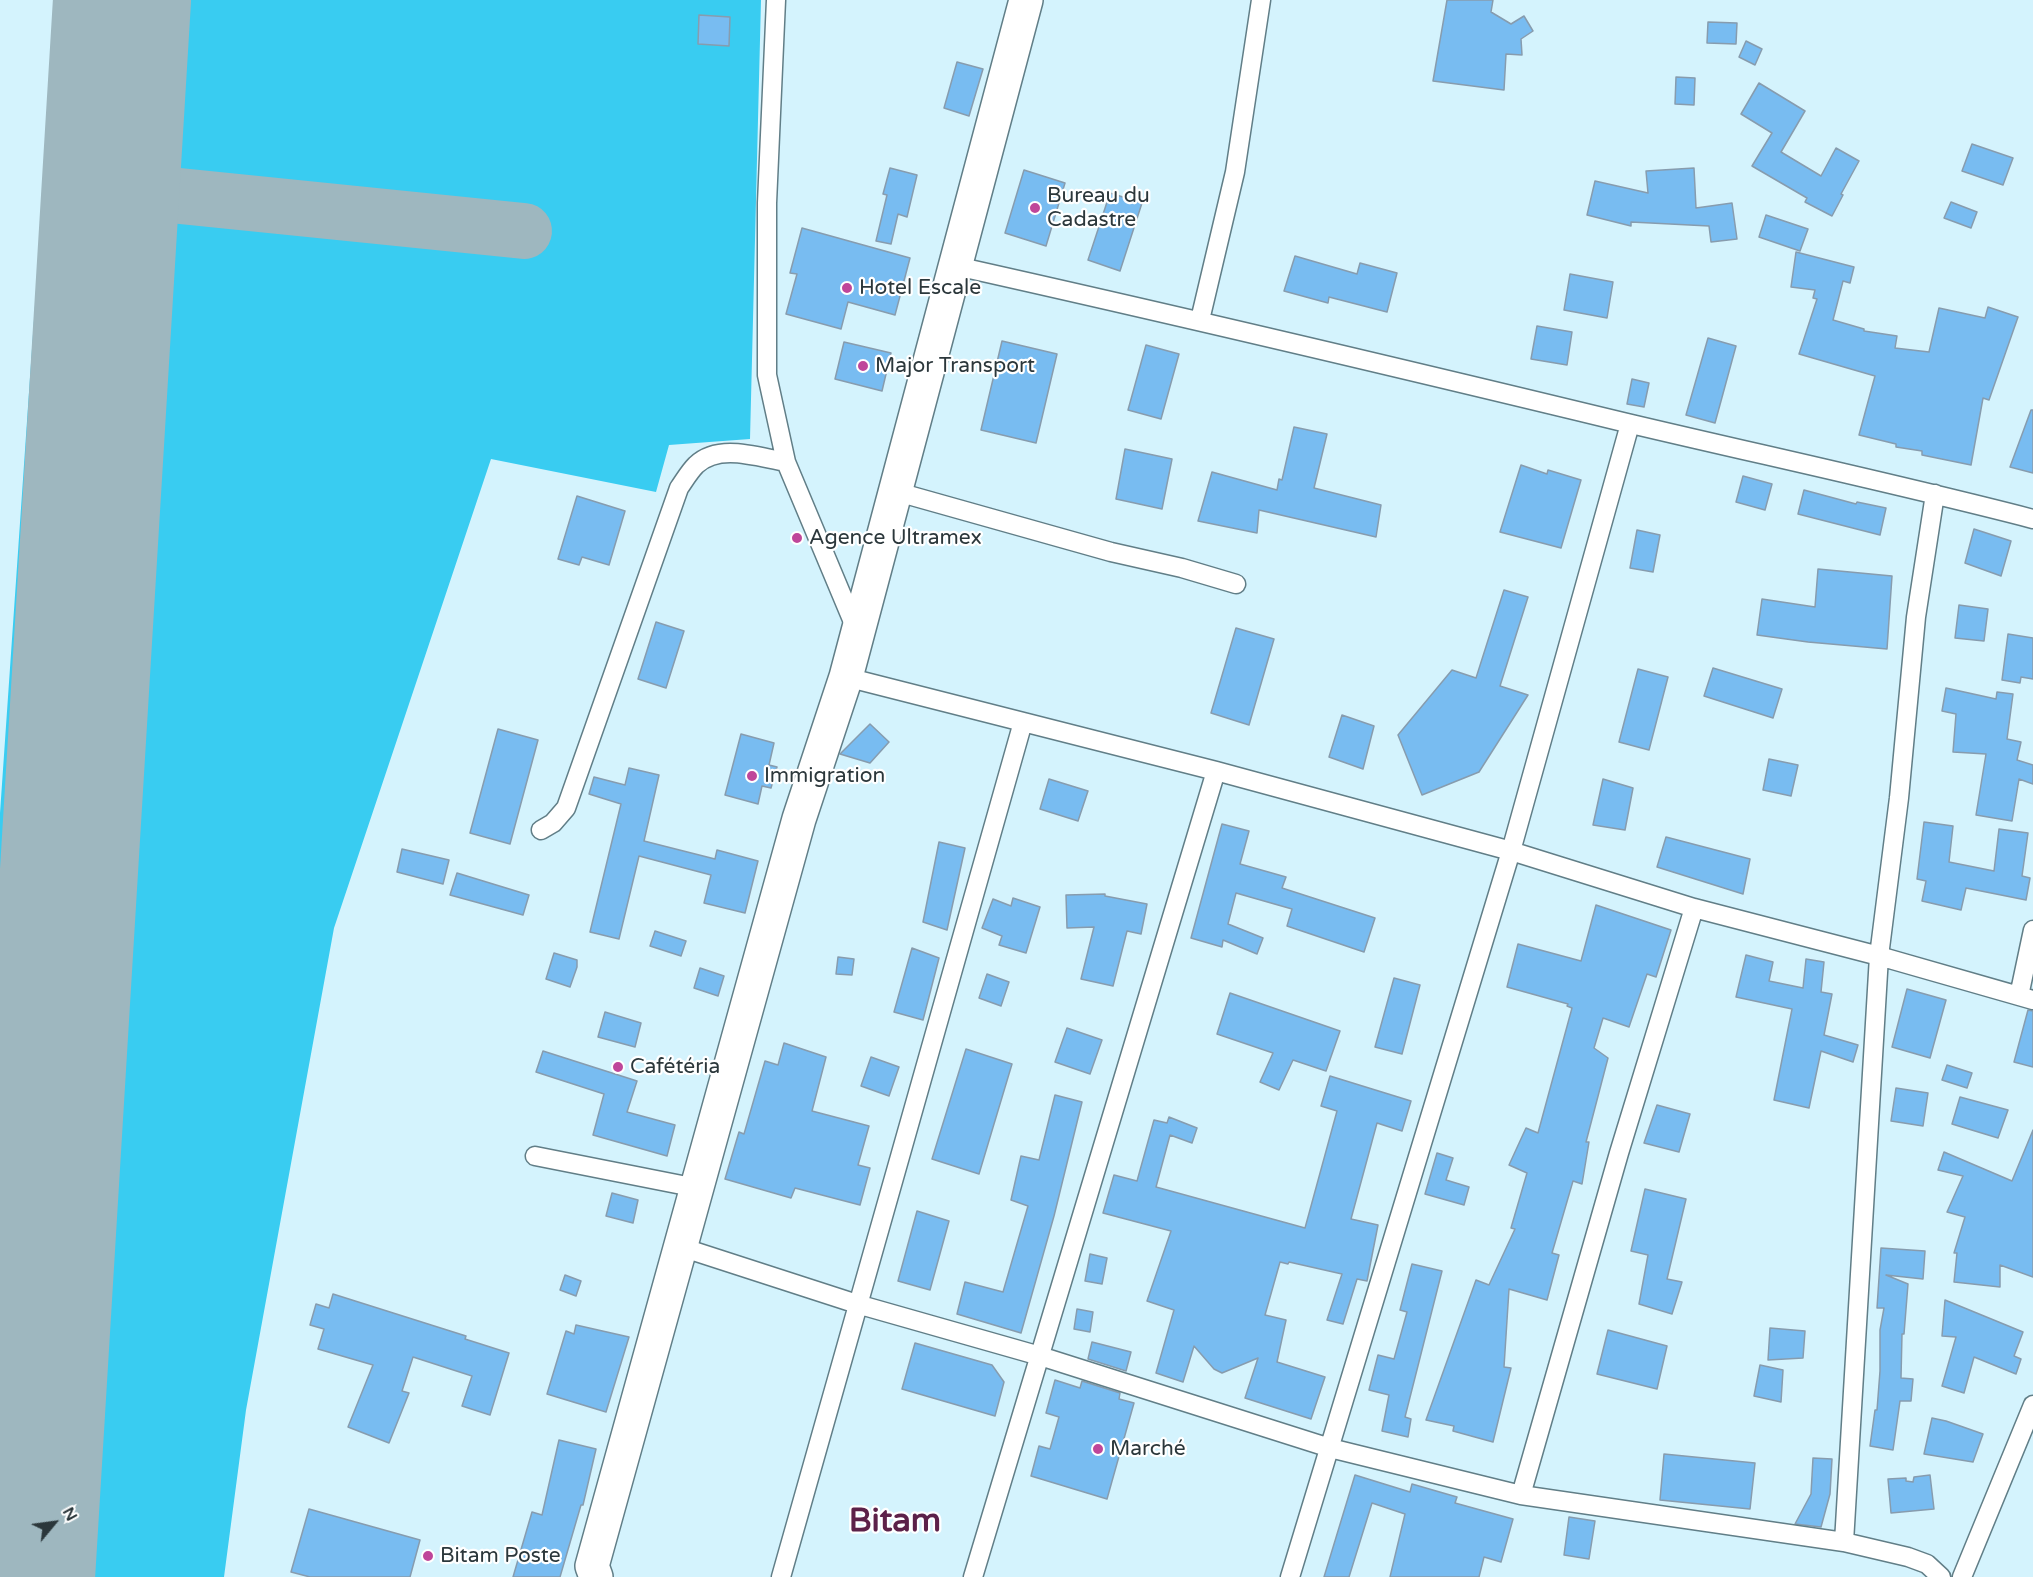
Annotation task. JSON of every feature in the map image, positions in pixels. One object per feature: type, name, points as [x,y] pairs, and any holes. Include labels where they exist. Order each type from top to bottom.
[{"type":"highway","points":[[592,1573],[800,819],[846,677],[1026,0]]},
{"type":"street","points":[[776,0],[766,203],[767,375],[786,462],[857,631]]},
{"type":"street","points":[[1200,320],[1235,171],[1261,0]]},
{"type":"street","points":[[956,266],[1200,320],[2033,519]]},
{"type":"street","points":[[1290,1577],[1511,851],[1630,424]]},
{"type":"street","points":[[541,830],[553,823],[566,808],[679,488],[695,466],[711,455],[733,453],[786,462]]},
{"type":"street","points":[[894,491],[1111,552],[1182,568],[1236,584]]},
{"type":"street","points":[[1844,1542],[1879,956],[1899,798],[1916,617],[1935,494]]},
{"type":"street","points":[[846,677],[1216,771],[1511,851],[1694,908],[1879,956],[2026,998],[2033,930]]},
{"type":"street","points":[[781,1577],[856,1304],[1023,722]]},
{"type":"street","points":[[973,1577],[1216,771]]},
{"type":"street","points":[[1521,1495],[1619,1153],[1694,908]]},
{"type":"street","points":[[535,1156],[697,1188]]},
{"type":"street","points":[[681,1247],[856,1304],[1040,1356],[1330,1448],[1521,1495],[1844,1542],[1908,1557],[1927,1564],[1941,1577]]},
{"type":"street","points":[[1962,1577],[2033,1405]]},
{"type":"shaded area","points":[[56,0],[761,0],[750,439],[669,445],[656,492],[491,459],[334,928],[246,1410],[224,1577],[0,1577],[0,813]]},
{"type":"building","points":[[1447,0],[1493,0],[1491,12],[1511,24],[1524,16],[1533,31],[1521,39],[1522,55],[1506,54],[1504,90],[1433,81]]},
{"type":"building","points":[[699,15],[730,17],[729,46],[698,44]]},
{"type":"building","points":[[1708,22],[1737,23],[1736,44],[1707,43]]},
{"type":"building","points":[[1746,41],[1762,49],[1755,65],[1739,57]]},
{"type":"building","points":[[957,62],[983,69],[969,116],[944,108]]},
{"type":"building","points":[[1676,77],[1695,78],[1694,105],[1675,104]]},
{"type":"building","points":[[1759,83],[1805,111],[1781,152],[1821,176],[1836,148],[1859,161],[1832,216],[1805,202],[1807,198],[1752,166],[1772,133],[1741,114]]},
{"type":"building","points":[[1972,144],[2013,158],[2003,185],[1962,171]]},
{"type":"building","points":[[890,168],[917,175],[907,217],[898,214],[891,244],[876,241],[887,195],[883,194]]},
{"type":"building","points":[[1694,168],[1696,208],[1732,203],[1737,239],[1711,242],[1709,226],[1631,222],[1631,226],[1587,215],[1595,181],[1648,193],[1646,171]]},
{"type":"building","name":"Bureau du Cadastre","points":[[1024,170],[1065,183],[1046,246],[1005,233]]},
{"type":"building","points":[[1110,193],[1142,203],[1120,271],[1088,260]]},
{"type":"building","points":[[1951,202],[1977,212],[1971,228],[1944,218]]},
{"type":"building","points":[[1766,215],[1808,229],[1800,251],[1759,237]]},
{"type":"building","name":"Hotel Escale","points":[[802,228],[910,258],[895,315],[848,302],[841,329],[786,314],[797,274],[790,273]]},
{"type":"building","points":[[1796,252],[1854,267],[1850,283],[1843,281],[1833,320],[1864,329],[1864,331],[1897,336],[1895,348],[1929,352],[1939,308],[1985,318],[1988,307],[2018,317],[1989,400],[1983,398],[1971,465],[1922,455],[1922,451],[1896,447],[1896,444],[1859,435],[1875,376],[1799,354],[1817,299],[1813,298],[1815,290],[1791,287]]},
{"type":"building","points":[[1295,256],[1357,274],[1360,263],[1397,273],[1387,312],[1329,297],[1328,303],[1284,291]]},
{"type":"building","points":[[1570,274],[1613,282],[1607,318],[1564,310]]},
{"type":"building","points":[[1537,326],[1572,332],[1567,365],[1531,359]]},
{"type":"building","points":[[1708,338],[1736,346],[1715,423],[1686,415]]},
{"type":"building","points":[[1002,341],[1057,354],[1036,443],[981,430]]},
{"type":"building","name":"Major Transport","points":[[844,342],[891,353],[882,391],[835,379]]},
{"type":"building","points":[[1146,345],[1179,354],[1161,419],[1128,410]]},
{"type":"building","points":[[1632,379],[1649,383],[1644,407],[1627,404]]},
{"type":"building","points":[[2031,410],[2033,410],[2033,473],[2010,467]]},
{"type":"building","points":[[1294,427],[1327,434],[1314,488],[1381,505],[1376,537],[1259,510],[1257,533],[1198,521],[1212,472],[1277,490],[1279,479],[1282,480]]},
{"type":"building","points":[[1125,449],[1172,459],[1162,509],[1116,499]]},
{"type":"building","points":[[1521,465],[1547,474],[1548,470],[1581,480],[1561,548],[1500,532]]},
{"type":"building","points":[[1743,476],[1772,484],[1765,510],[1736,502]]},
{"type":"building","points":[[1804,490],[1856,504],[1857,502],[1886,508],[1880,535],[1798,514]]},
{"type":"building","points":[[577,496],[625,511],[609,565],[582,557],[579,565],[558,559]]},
{"type":"building","points":[[1974,529],[2011,541],[2001,576],[1965,563]]},
{"type":"building","points":[[1637,530],[1660,535],[1653,572],[1630,568]]},
{"type":"building","points":[[1818,569],[1892,576],[1887,649],[1757,635],[1762,599],[1815,607]]},
{"type":"building","points":[[1504,590],[1528,597],[1500,686],[1528,695],[1479,772],[1422,795],[1398,735],[1452,670],[1476,678]]},
{"type":"building","points":[[1959,605],[1988,609],[1984,641],[1955,638]]},
{"type":"building","points":[[656,622],[684,631],[666,688],[638,679]]},
{"type":"building","points":[[1236,628],[1274,639],[1249,725],[1211,713]]},
{"type":"building","points":[[2008,634],[2033,638],[2033,679],[2021,677],[2020,683],[2002,680]]},
{"type":"building","points":[[1713,668],[1782,689],[1773,718],[1704,696]]},
{"type":"building","points":[[1638,669],[1668,677],[1649,750],[1619,742]]},
{"type":"building","points":[[1946,688],[1996,699],[1997,692],[2013,694],[2007,739],[2021,742],[2017,760],[2033,765],[2033,784],[2019,779],[2012,821],[1976,815],[1986,754],[1953,752],[1956,714],[1942,711]]},
{"type":"building","points":[[1342,715],[1374,726],[1363,769],[1329,757]]},
{"type":"building","points":[[870,724],[889,742],[870,763],[840,754]]},
{"type":"building","points":[[498,729],[538,740],[510,844],[470,833]]},
{"type":"building","name":"Immigration","points":[[741,734],[774,743],[769,765],[777,767],[771,788],[762,786],[758,804],[725,795]]},
{"type":"building","points":[[1769,759],[1798,765],[1791,796],[1763,790]]},
{"type":"building","points":[[629,768],[659,775],[644,841],[715,859],[717,850],[758,861],[745,913],[704,903],[711,875],[639,856],[619,939],[590,932],[621,804],[589,794],[594,777],[625,785]]},
{"type":"building","points":[[1049,779],[1088,791],[1078,821],[1040,809]]},
{"type":"building","points":[[1603,779],[1633,788],[1625,830],[1593,825]]},
{"type":"building","points":[[1924,822],[1953,826],[1949,862],[1994,871],[1999,829],[2028,833],[2022,876],[2030,878],[2026,900],[1966,888],[1961,910],[1922,901],[1926,881],[1917,879]]},
{"type":"building","points":[[1222,824],[1249,831],[1240,864],[1286,877],[1282,888],[1375,918],[1364,952],[1287,926],[1292,909],[1236,893],[1228,924],[1263,938],[1257,954],[1223,940],[1222,947],[1191,938]]},
{"type":"building","points":[[1666,837],[1750,859],[1743,894],[1657,867]]},
{"type":"building","points":[[939,842],[965,848],[947,930],[923,922]]},
{"type":"building","points":[[402,849],[449,860],[443,884],[397,872]]},
{"type":"building","points":[[457,873],[529,895],[523,915],[450,895]]},
{"type":"building","points":[[1105,894],[1105,896],[1147,904],[1141,934],[1127,931],[1113,986],[1081,979],[1094,927],[1067,928],[1066,895]]},
{"type":"building","points":[[1013,898],[1040,907],[1026,953],[999,945],[1002,936],[982,928],[993,899],[1011,906]]},
{"type":"building","points":[[1596,905],[1671,930],[1656,977],[1647,974],[1629,1027],[1603,1018],[1594,1048],[1608,1058],[1586,1142],[1589,1142],[1582,1184],[1573,1181],[1552,1253],[1559,1255],[1547,1300],[1509,1289],[1504,1367],[1511,1368],[1493,1442],[1453,1431],[1454,1426],[1426,1420],[1476,1280],[1489,1285],[1515,1229],[1511,1228],[1527,1173],[1509,1165],[1526,1128],[1538,1133],[1572,1008],[1567,1006],[1568,1004],[1507,987],[1518,944],[1581,961]]},
{"type":"building","points":[[655,931],[686,941],[681,956],[650,946]]},
{"type":"building","points":[[912,948],[939,958],[923,1020],[894,1012]]},
{"type":"building","points":[[554,953],[577,960],[570,987],[546,979]]},
{"type":"building","points":[[1746,955],[1773,962],[1769,981],[1803,988],[1806,959],[1824,962],[1821,992],[1832,994],[1824,1035],[1858,1045],[1853,1062],[1821,1051],[1809,1108],[1774,1100],[1792,1009],[1736,997]]},
{"type":"building","points":[[838,957],[854,959],[852,975],[836,974]]},
{"type":"building","points":[[700,968],[724,976],[718,996],[694,988]]},
{"type":"building","points":[[987,974],[1009,982],[1001,1006],[979,998]]},
{"type":"building","points":[[1394,978],[1420,985],[1402,1054],[1375,1047]]},
{"type":"building","points":[[1907,989],[1946,1000],[1930,1058],[1892,1047]]},
{"type":"building","points":[[1230,993],[1340,1031],[1326,1071],[1293,1060],[1279,1090],[1260,1082],[1273,1053],[1217,1034]]},
{"type":"building","points":[[2028,1010],[2033,1011],[2033,1067],[2014,1062]]},
{"type":"building","points":[[605,1012],[641,1023],[635,1047],[598,1037]]},
{"type":"building","points":[[1067,1028],[1102,1040],[1090,1074],[1055,1062]]},
{"type":"building","points":[[784,1043],[826,1057],[812,1111],[869,1126],[858,1165],[870,1168],[860,1205],[795,1188],[791,1198],[725,1179],[739,1132],[744,1134],[765,1061],[778,1065]]},
{"type":"building","points":[[966,1049],[1012,1064],[979,1174],[932,1159]]},
{"type":"building","points":[[543,1051],[637,1081],[627,1112],[675,1125],[667,1156],[593,1135],[604,1094],[536,1072]]},
{"type":"building","points":[[871,1057],[899,1067],[889,1096],[861,1086]]},
{"type":"building","points":[[1947,1065],[1972,1073],[1967,1088],[1942,1080]]},
{"type":"building","points":[[1330,1076],[1411,1101],[1402,1131],[1377,1123],[1351,1219],[1378,1225],[1367,1281],[1357,1279],[1343,1324],[1327,1320],[1342,1274],[1280,1262],[1265,1315],[1286,1320],[1277,1362],[1325,1377],[1311,1419],[1245,1398],[1258,1358],[1222,1373],[1214,1369],[1194,1346],[1183,1382],[1156,1373],[1174,1310],[1147,1301],[1171,1231],[1103,1213],[1114,1175],[1137,1181],[1154,1120],[1167,1123],[1169,1117],[1197,1128],[1192,1143],[1170,1135],[1156,1187],[1305,1228],[1337,1111],[1321,1106]]},
{"type":"building","points":[[1896,1088],[1928,1093],[1923,1126],[1891,1121]]},
{"type":"building","points":[[1055,1095],[1082,1102],[1054,1216],[1021,1333],[957,1314],[965,1282],[1003,1292],[1028,1206],[1011,1200],[1021,1156],[1039,1160]]},
{"type":"building","points":[[1960,1097],[2008,1110],[1998,1138],[1952,1124]]},
{"type":"building","points":[[1657,1105],[1690,1114],[1679,1152],[1644,1143]]},
{"type":"building","points":[[2033,1130],[2033,1277],[2000,1265],[2000,1287],[1954,1282],[1957,1253],[1954,1253],[1965,1217],[1947,1212],[1963,1176],[1938,1170],[1944,1152],[2012,1181]]},
{"type":"building","points":[[1437,1153],[1453,1158],[1446,1180],[1469,1187],[1464,1205],[1425,1194]]},
{"type":"building","points":[[1645,1189],[1686,1199],[1667,1279],[1682,1282],[1672,1314],[1639,1304],[1648,1255],[1631,1251]]},
{"type":"building","points":[[612,1193],[638,1200],[633,1223],[606,1216]]},
{"type":"building","points":[[917,1211],[949,1221],[930,1290],[898,1281]]},
{"type":"building","points":[[1881,1248],[1925,1251],[1923,1279],[1886,1275],[1908,1284],[1904,1334],[1902,1334],[1901,1378],[1913,1379],[1911,1401],[1900,1401],[1893,1450],[1870,1446],[1875,1410],[1877,1410],[1880,1330],[1884,1308],[1877,1308]]},
{"type":"building","points":[[1090,1254],[1107,1258],[1102,1284],[1085,1281]]},
{"type":"building","points":[[1412,1264],[1442,1271],[1405,1417],[1411,1419],[1408,1437],[1382,1431],[1389,1395],[1369,1390],[1378,1355],[1394,1359],[1407,1312],[1400,1310]]},
{"type":"building","points":[[565,1275],[581,1281],[576,1296],[560,1290]]},
{"type":"building","points":[[333,1294],[466,1336],[465,1339],[509,1353],[490,1415],[462,1406],[472,1376],[413,1357],[402,1391],[409,1393],[389,1443],[348,1427],[373,1365],[318,1349],[324,1329],[310,1325],[316,1304],[329,1308]]},
{"type":"building","points":[[1945,1300],[2023,1332],[2014,1356],[2021,1359],[2016,1374],[1974,1357],[1964,1393],[1942,1386],[1956,1337],[1942,1336]]},
{"type":"building","points":[[1077,1309],[1093,1312],[1090,1332],[1074,1329]]},
{"type":"building","points":[[576,1325],[629,1337],[606,1412],[547,1394],[566,1331],[574,1334]]},
{"type":"building","points":[[1770,1328],[1805,1331],[1803,1358],[1768,1360]]},
{"type":"building","points":[[1608,1330],[1667,1346],[1657,1389],[1597,1374]]},
{"type":"building","points":[[1092,1342],[1131,1352],[1126,1371],[1088,1359]]},
{"type":"building","points":[[915,1343],[992,1365],[1004,1382],[995,1416],[902,1389]]},
{"type":"building","points":[[1760,1365],[1783,1370],[1781,1402],[1754,1396]]},
{"type":"building","points":[[1055,1380],[1080,1388],[1082,1381],[1120,1393],[1119,1399],[1134,1403],[1107,1499],[1031,1476],[1039,1446],[1050,1449],[1059,1417],[1046,1413]]},
{"type":"building","points":[[1932,1418],[1983,1434],[1973,1462],[1924,1454]]},
{"type":"building","points":[[559,1440],[596,1449],[583,1505],[581,1505],[560,1577],[513,1577],[532,1512],[542,1515]]},
{"type":"building","points":[[1664,1454],[1755,1463],[1750,1509],[1660,1500]]},
{"type":"building","points":[[1813,1458],[1832,1459],[1830,1494],[1821,1527],[1795,1524],[1811,1494]]},
{"type":"building","points":[[1355,1475],[1410,1492],[1412,1484],[1457,1497],[1455,1503],[1513,1519],[1501,1562],[1484,1557],[1479,1577],[1390,1577],[1405,1514],[1372,1503],[1349,1577],[1324,1577]]},
{"type":"building","points":[[1930,1475],[1934,1509],[1891,1513],[1888,1479],[1906,1478],[1906,1481],[1913,1482],[1914,1477]]},
{"type":"building","points":[[309,1509],[420,1540],[410,1577],[310,1577],[291,1572]]},
{"type":"building","points":[[1569,1517],[1595,1521],[1589,1559],[1564,1555]]},
{"type":"taxiway","points":[[111,189],[524,231]]},
{"type":"runway","points":[[26,1577],[122,0]]},
{"type":"place","name":"Bureau du Cadastre","points":[[1035,208]]},
{"type":"place","name":"Hotel Escale","points":[[847,288]]},
{"type":"place","name":"Major Transport","points":[[863,366]]},
{"type":"place","name":"Agence Ultramex","points":[[797,538]]},
{"type":"place","name":"Immigration","points":[[752,776]]},
{"type":"place","name":"Cafétéria","points":[[618,1067]]},
{"type":"place","name":"Marché","points":[[1098,1449]]},
{"type":"place","name":"Bitam Poste","points":[[428,1556]]},
{"type":"district","name":"Bitam","points":[[895,1522]]}]
